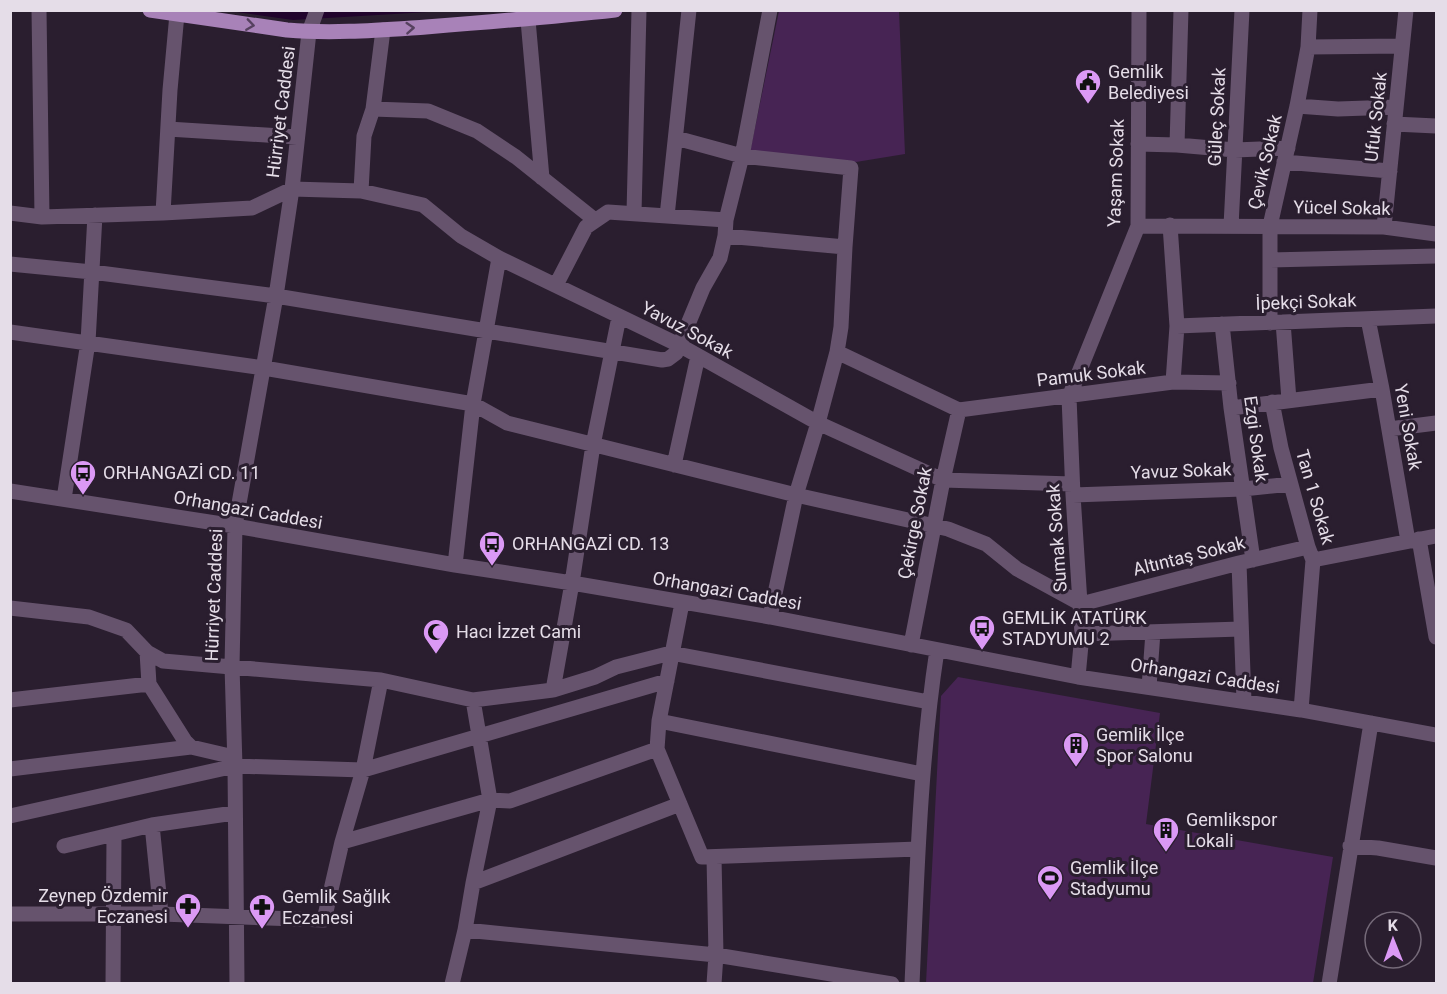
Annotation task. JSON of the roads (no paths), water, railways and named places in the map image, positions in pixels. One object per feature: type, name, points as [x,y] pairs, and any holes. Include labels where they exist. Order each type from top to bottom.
[{"type":"main road","points":[[150,10],[309,32],[383,30],[528,20],[615,10]]},
{"type":"street","points":[[39,10],[42,217]]},
{"type":"street","points":[[634,213],[639,10]]},
{"type":"street","points":[[667,216],[689,10]]},
{"type":"street","points":[[10,264],[92,272],[276,296],[612,352],[668,359],[676,353],[703,288],[720,258],[770,10]]},
{"type":"street","name":"Yaşam Sokak","points":[[1069,396],[1138,226],[1139,10]]},
{"type":"street","points":[[1177,145],[1181,10]]},
{"type":"street","name":"Güleç Sokak","points":[[1231,226],[1242,10]]},
{"type":"street","name":"Çevik Sokak","points":[[1277,322],[1270,260],[1270,226],[1308,47],[1310,10]]},
{"type":"street","name":"Ufuk Sokak","points":[[1384,227],[1406,10]]},
{"type":"street","name":"Hürriyet Caddesi","points":[[237,984],[232,666],[235,526],[276,296],[292,189],[309,32],[316,12]]},
{"type":"street","points":[[162,213],[177,14]]},
{"type":"street","points":[[528,20],[542,177]]},
{"type":"street","points":[[361,191],[364,136],[373,109],[383,30]]},
{"type":"street","points":[[1308,47],[1402,46]]},
{"type":"street","points":[[1297,106],[1338,109],[1396,107]]},
{"type":"street","points":[[373,109],[428,111],[477,131],[516,157],[595,220]]},
{"type":"street","points":[[1394,124],[1437,126]]},
{"type":"street","points":[[168,129],[297,137]]},
{"type":"street","points":[[676,138],[742,156],[852,168],[841,327],[837,352],[796,495],[770,617]]},
{"type":"street","points":[[1138,144],[1177,145],[1286,155],[1390,171]]},
{"type":"street","points":[[10,213],[42,217],[252,208],[292,189]]},
{"type":"street","name":"Yavuz Sokak","points":[[292,189],[361,191],[423,206],[461,236],[499,258],[679,345],[818,423],[943,480],[1072,489],[1243,489],[1291,484]]},
{"type":"street","points":[[556,285],[586,227],[608,212],[726,220]]},
{"type":"street","points":[[64,499],[88,342],[95,215]]},
{"type":"street","points":[[1170,225],[1177,326],[1173,382]]},
{"type":"street","name":"Yücel Sokak","points":[[1138,226],[1384,227],[1437,234]]},
{"type":"street","points":[[725,236],[845,247]]},
{"type":"street","points":[[1270,260],[1437,256]]},
{"type":"street","points":[[455,566],[473,404],[499,258]]},
{"type":"street","points":[[553,690],[593,445],[619,316]]},
{"type":"street","name":"İpekçi Sokak","points":[[1177,326],[1437,316]]},
{"type":"street","name":"Yeni Sokak","points":[[1368,319],[1389,429],[1426,537],[1436,634]]},
{"type":"street","points":[[1277,322],[1289,400]]},
{"type":"street","name":"Ezgi Sokak","points":[[1222,324],[1243,489],[1246,561],[1241,629],[1244,701]]},
{"type":"street","points":[[10,332],[264,368],[473,404],[507,423],[796,495],[948,529],[986,544],[1017,569],[1081,604]]},
{"type":"street","points":[[837,352],[959,410]]},
{"type":"street","points":[[674,465],[698,356]]},
{"type":"street","name":"Pamuk Sokak","points":[[959,410],[1173,382],[1228,383]]},
{"type":"street","points":[[1231,408],[1382,389]]},
{"type":"street","name":"Sumak Sokak","points":[[1069,396],[1072,489],[1082,634],[1077,676]]},
{"type":"street","name":"Tan 1 Sokak","points":[[1272,402],[1281,448],[1310,554],[1301,710]]},
{"type":"street","name":"Çekirge Sokak","points":[[910,645],[959,410]]},
{"type":"street","points":[[1389,429],[1437,423]]},
{"type":"street","name":"Orhangazi Caddesi","points":[[10,491],[235,526],[455,566],[572,583],[770,617],[1077,676],[1301,710],[1437,735]]},
{"type":"street","name":"Altıntaş Sokak","points":[[1081,604],[1246,561],[1426,537]]},
{"type":"street","points":[[682,603],[659,721],[657,749],[702,857],[918,849]]},
{"type":"street","points":[[10,608],[89,617],[126,630],[147,652],[163,661],[381,680],[473,700],[553,690],[595,677],[616,666],[671,653],[929,702]]},
{"type":"street","points":[[1082,634],[1241,629]]},
{"type":"street","points":[[1149,687],[1153,632]]},
{"type":"street","points":[[912,984],[922,774],[937,650]]},
{"type":"street","points":[[147,652],[149,684],[190,747]]},
{"type":"street","points":[[10,914],[161,914],[324,920],[342,842],[363,770],[381,680]]},
{"type":"street","points":[[10,769],[190,747],[235,761],[363,770],[667,681]]},
{"type":"street","points":[[10,700],[149,684]]},
{"type":"street","points":[[452,984],[465,930],[490,800],[473,700]]},
{"type":"street","points":[[659,721],[922,774]]},
{"type":"street","points":[[1329,984],[1371,723]]},
{"type":"street","points":[[342,842],[490,800],[510,801],[657,749]]},
{"type":"street","points":[[10,816],[235,761]]},
{"type":"street","points":[[473,883],[680,804]]},
{"type":"street","points":[[64,846],[152,825],[234,813]]},
{"type":"street","points":[[152,825],[161,914]]},
{"type":"street","points":[[113,984],[114,835]]},
{"type":"street","points":[[1350,846],[1378,848],[1437,858]]},
{"type":"street","points":[[714,857],[716,955],[714,984]]},
{"type":"street","points":[[465,930],[716,955],[892,984]]},
{"type":"place","name":"Gemlik Belediyesi","points":[[1088,105]]},
{"type":"place","name":"ORHANGAZİ CD. 11","points":[[83,496]]},
{"type":"place","name":"ORHANGAZİ CD. 13","points":[[492,567]]},
{"type":"place","name":"GEMLİK ATATÜRK STADYUMU 2","points":[[982,651]]},
{"type":"place","name":"Hacı İzzet Cami","points":[[436,655]]},
{"type":"place","name":"Gemlik İlçe Spor Salonu","points":[[1076,768]]},
{"type":"place","name":"Gemlikspor Lokali","points":[[1166,853]]},
{"type":"place","name":"Gemlik İlçe Stadyumu","points":[[1050,901]]},
{"type":"place","name":"Zeynep Özdemir Eczanesi","points":[[188,929]]},
{"type":"place","name":"Gemlik Sağlık Eczanesi","points":[[262,930]]}]
